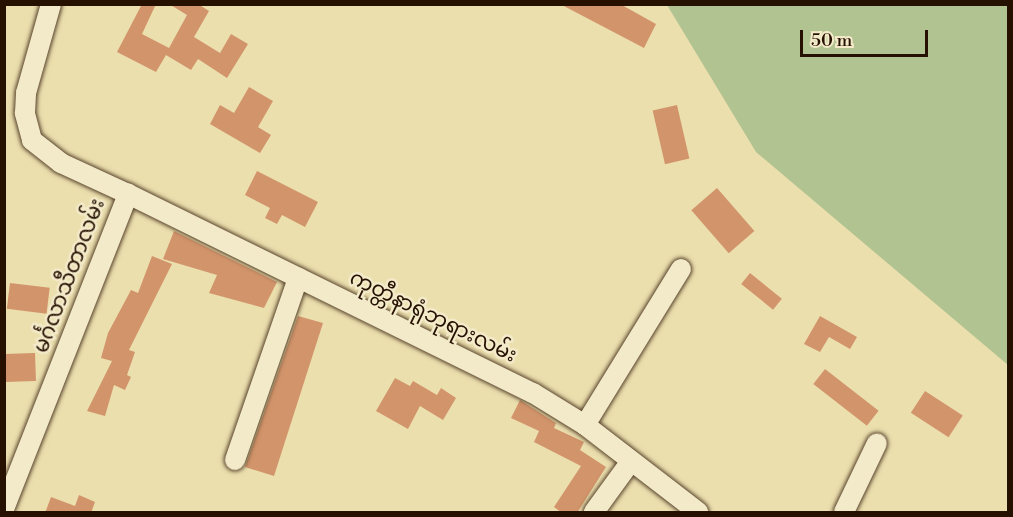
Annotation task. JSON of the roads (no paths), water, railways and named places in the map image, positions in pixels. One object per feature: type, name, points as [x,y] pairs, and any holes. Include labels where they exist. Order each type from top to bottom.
[{"type":"street","name":"မင်္ဂလာသီတာလမ်း","points":[[4,508],[128,194],[61,163],[32,140],[25,113],[26,93],[51,4]]},
{"type":"street","name":"ကုတ္တီနာရုံဘုရားလမ်း","points":[[128,194],[468,359],[585,425],[698,513]]},
{"type":"street","points":[[585,425],[681,269]]},
{"type":"street","points":[[235,460],[298,278]]},
{"type":"street","points":[[844,513],[877,443]]},
{"type":"street","points":[[594,513],[631,461]]}]
